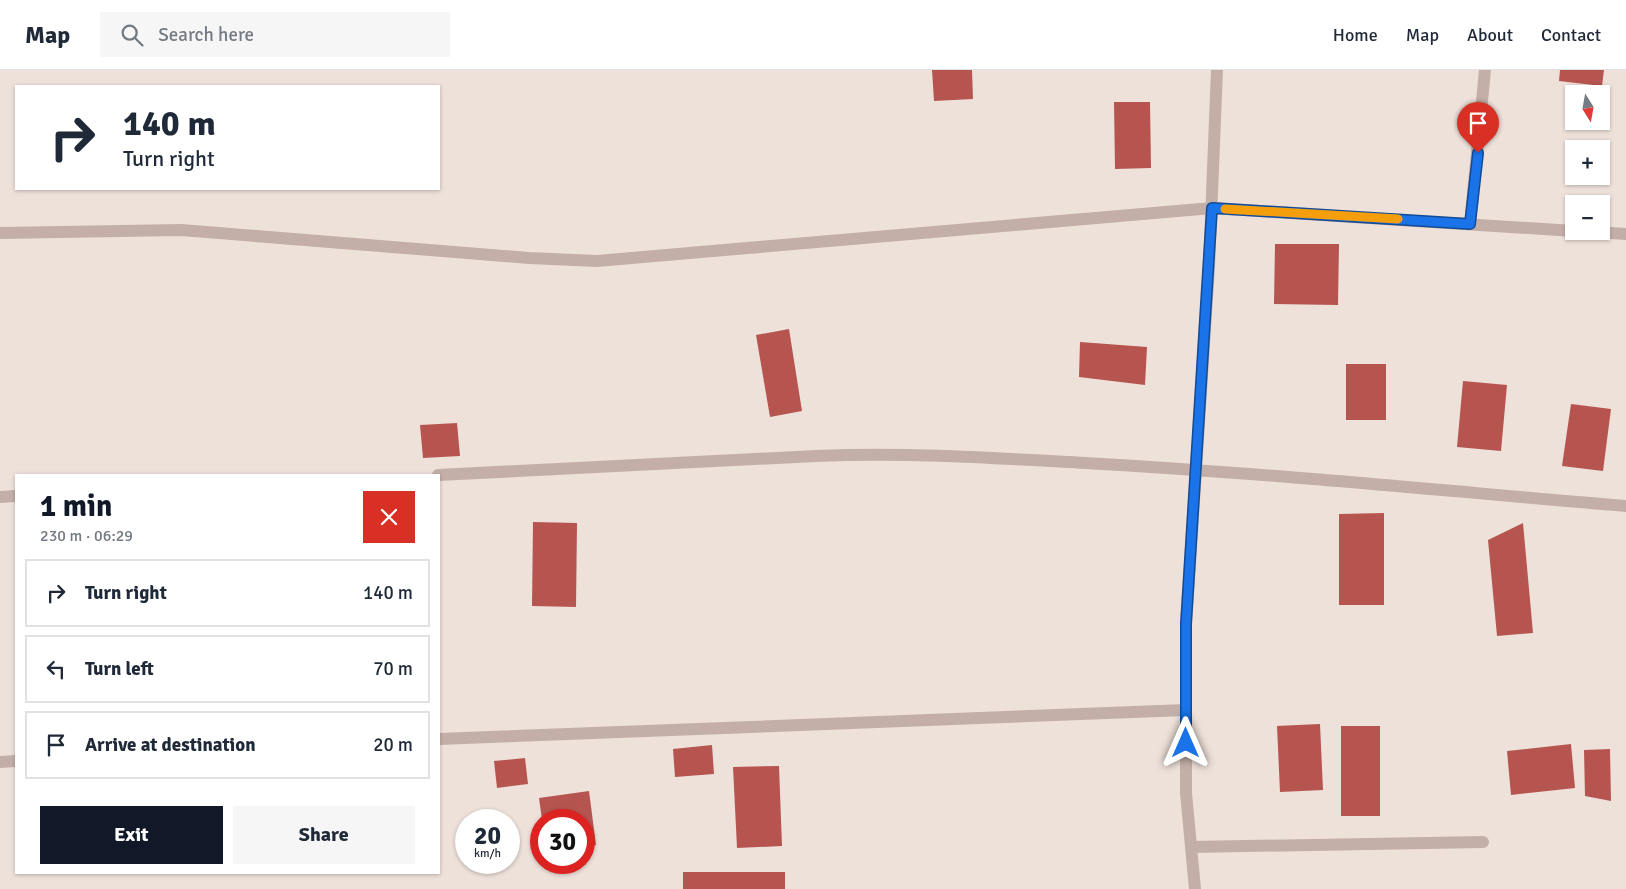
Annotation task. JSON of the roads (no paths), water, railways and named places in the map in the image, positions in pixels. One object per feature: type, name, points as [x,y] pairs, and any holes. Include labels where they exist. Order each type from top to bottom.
[{"type":"street","points":[[1195,889],[1186,793],[1186,624],[1212,208],[1217,70]]},
{"type":"street","points":[[1470,224],[1485,70]]},
{"type":"street","points":[[0,233],[181,230],[529,258],[596,261],[1212,208],[1565,230]]},
{"type":"street","points":[[1610,233],[1626,234]]},
{"type":"street","points":[[440,475],[873,454],[924,454],[1196,469],[1626,506]]},
{"type":"street","points":[[0,497],[15,496]]},
{"type":"street","points":[[440,739],[1186,710]]},
{"type":"street","points":[[0,762],[15,761]]},
{"type":"street","points":[[1191,847],[1483,842]]}]
